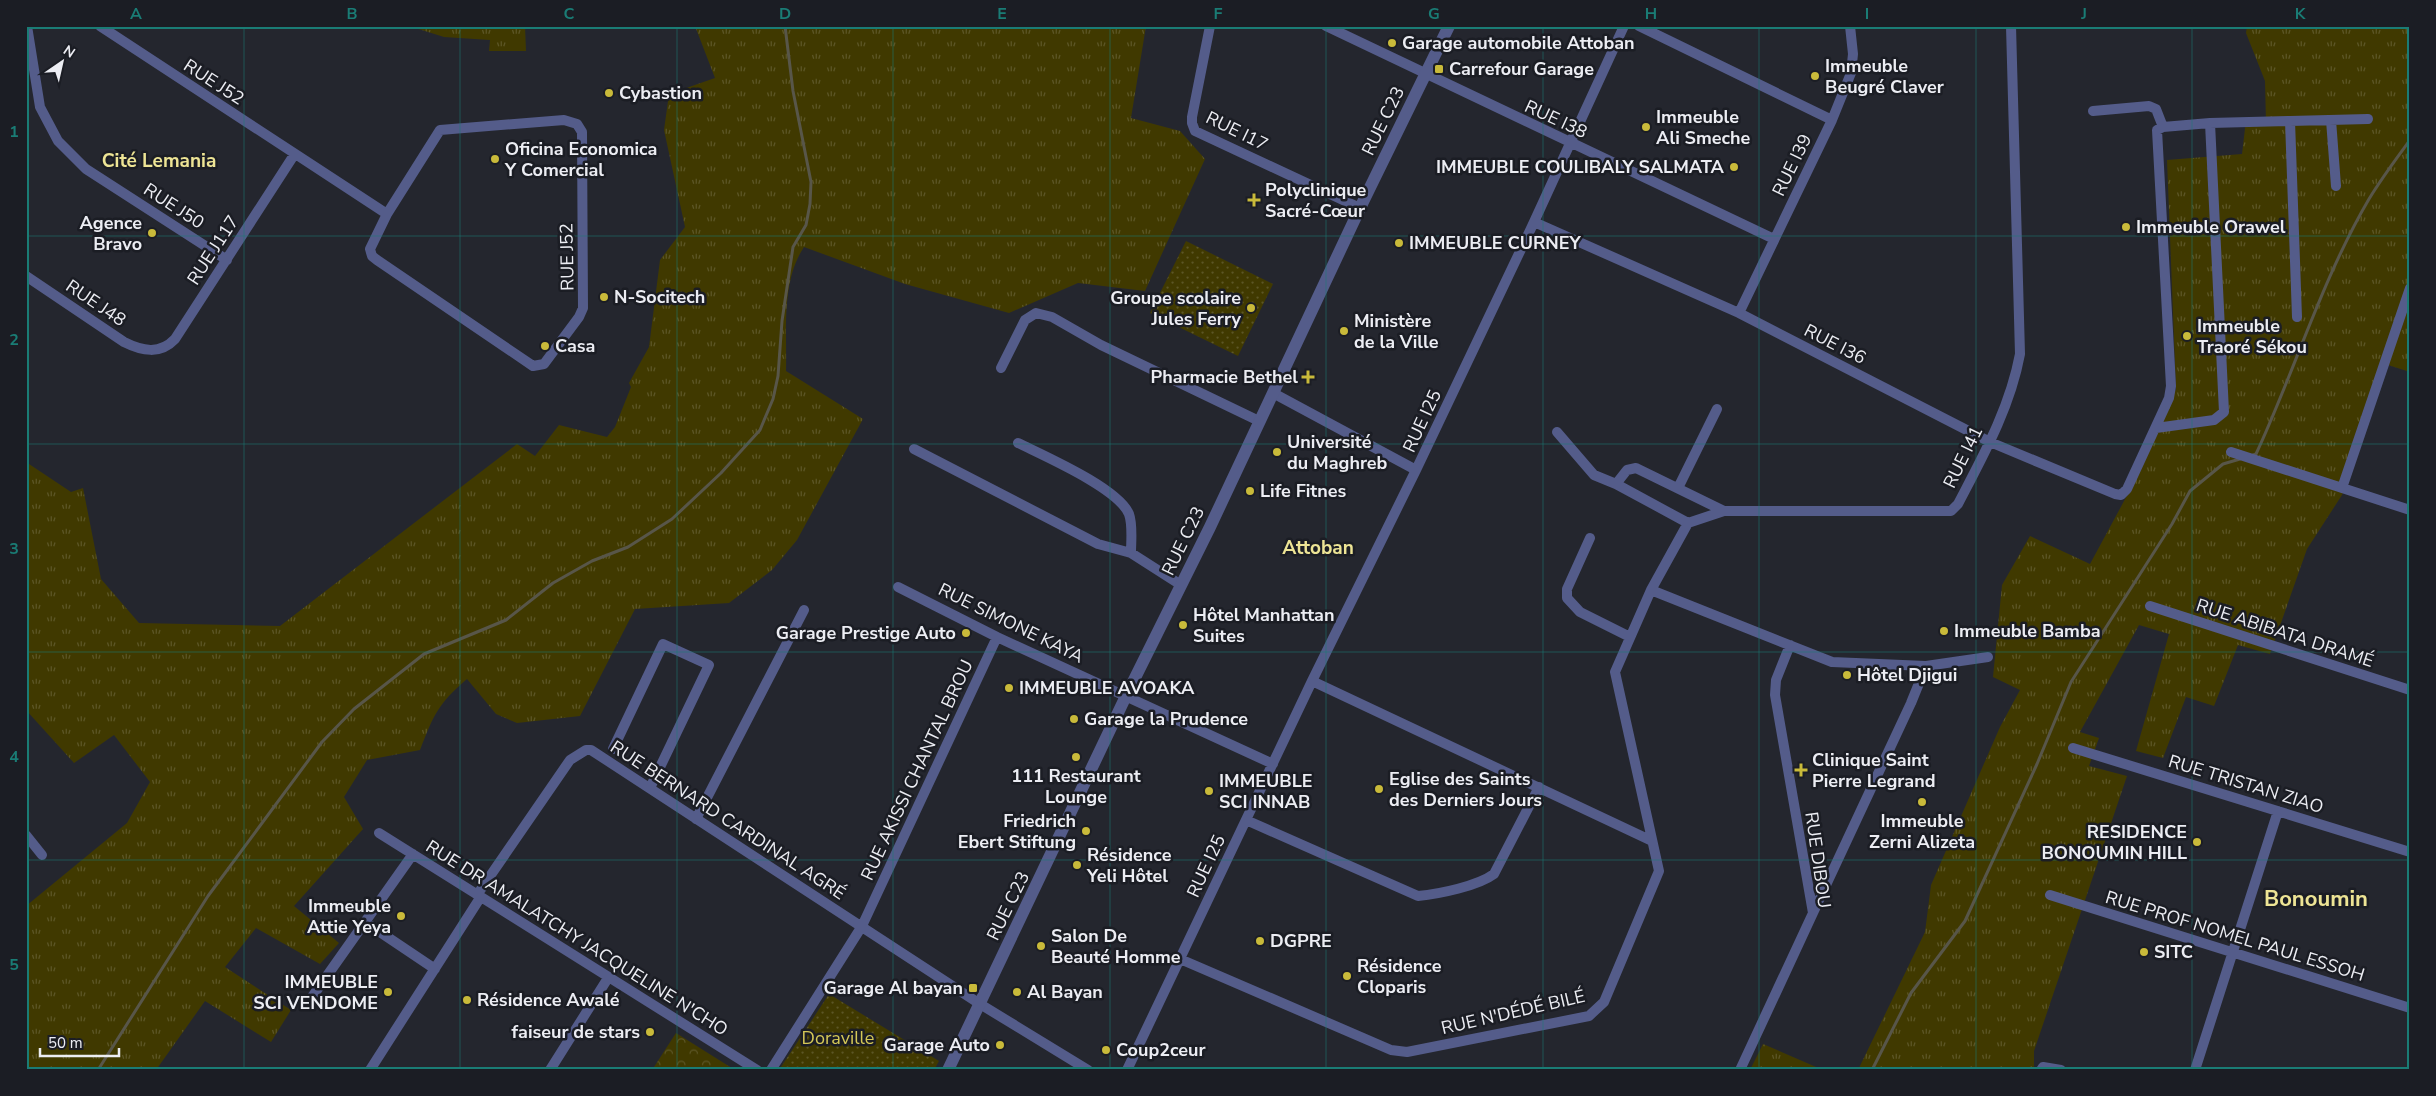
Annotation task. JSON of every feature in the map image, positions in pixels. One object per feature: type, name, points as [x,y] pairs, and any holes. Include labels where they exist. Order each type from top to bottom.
[{"type":"street","name":"RUE J50","points":[[27,26],[40,107],[58,141],[86,170],[227,260]]},
{"type":"street","name":"RUE J52","points":[[100,26],[294,155],[387,214]]},
{"type":"street","name":"RUE I17","points":[[1210,26],[1192,117],[1195,131],[1360,208]]},
{"type":"street","name":"RUE I38","points":[[1326,26],[1774,239]]},
{"type":"street","name":"RUE C23","points":[[948,1070],[1449,26]]},
{"type":"street","name":"RUE I25","points":[[1127,1070],[1312,681],[1416,470],[1571,144],[1624,26]]},
{"type":"street","points":[[1639,26],[1832,120]]},
{"type":"street","name":"RUE I39","points":[[1739,314],[1832,120],[1851,73],[1853,54],[1850,26]]},
{"type":"street","name":"RUE I41","points":[[1688,523],[1724,511],[1951,511],[1958,504],[1990,442],[2016,377],[2020,354],[2011,26]]},
{"type":"street","points":[[2093,111],[2149,106],[2156,109],[2163,127]]},
{"type":"street","points":[[2210,122],[2224,412],[2214,420],[2156,428],[2168,398],[2170,386],[2156,130],[2163,127],[2210,122],[2368,119]]},
{"type":"street","name":"RUE J52","points":[[564,120],[577,124],[582,132],[584,298],[581,312],[544,364],[533,366],[372,256],[370,244],[387,214],[438,131],[442,128],[564,120]]},
{"type":"street","points":[[2331,120],[2336,186]]},
{"type":"street","points":[[2290,121],[2297,317]]},
{"type":"street","name":"RUE J117","points":[[150,350],[163,349],[175,339],[294,155]]},
{"type":"street","name":"RUE I36","points":[[1534,222],[1739,314],[1990,442],[2115,494],[2121,495],[2126,490],[2156,428]]},
{"type":"street","name":"RUE J48","points":[[26,276],[124,342],[136,348],[150,350]]},
{"type":"street","points":[[2342,488],[2410,288]]},
{"type":"street","points":[[1001,368],[1025,320],[1031,315],[1042,314],[1101,346],[1259,421]]},
{"type":"street","points":[[1273,393],[1416,470]]},
{"type":"street","points":[[1678,488],[1717,409]]},
{"type":"street","points":[[1557,432],[1594,475],[1616,484],[1688,523],[1630,636],[1580,612],[1567,598],[1567,589],[1590,538]]},
{"type":"street","points":[[1018,443],[1085,477],[1122,503],[1131,524],[1131,553]]},
{"type":"street","points":[[914,449],[1098,544],[1131,553],[1181,585]]},
{"type":"street","points":[[2231,452],[2410,510]]},
{"type":"street","points":[[1616,484],[1627,470],[1636,468],[1724,511]]},
{"type":"street","name":"RUE SIMONE KAYA","points":[[898,587],[997,637],[1273,764]]},
{"type":"street","points":[[1652,590],[1832,662],[1926,666],[1988,657]]},
{"type":"street","name":"RUE ABIBATA DRAMÉ","points":[[2150,606],[2410,690]]},
{"type":"street","points":[[696,819],[804,610]]},
{"type":"street","name":"RUE N'DÉDÉ BILÉ","points":[[1180,959],[1391,1050],[1407,1052],[1589,1016],[1604,1002],[1659,872],[1615,672],[1630,636]]},
{"type":"street","name":"RUE AKISSI CHANTAL BROU","points":[[771,1070],[862,926],[997,637]]},
{"type":"street","points":[[613,749],[662,644],[709,665],[650,788]]},
{"type":"street","name":"RUE DIBOU","points":[[1740,1070],[1813,913],[1775,695],[1776,680],[1790,645]]},
{"type":"street","points":[[1813,913],[1907,712],[1926,666]]},
{"type":"street","points":[[1312,681],[1652,840]]},
{"type":"street","name":"RUE TRISTAN ZIAO","points":[[2073,748],[2410,852]]},
{"type":"street","name":"RUE BERNARD CARDINAL AGRÉ","points":[[479,897],[570,760],[579,754],[591,750],[980,1004],[1088,1070]]},
{"type":"street","points":[[1246,820],[1418,896],[1428,895],[1486,880],[1494,874],[1539,788]]},
{"type":"street","points":[[2196,1070],[2278,811]]},
{"type":"street","name":"RUE DR AMALATCHY JACQUELINE N'CHO","points":[[379,833],[757,1070]]},
{"type":"street","points":[[26,835],[42,855]]},
{"type":"street","points":[[312,997],[413,854]]},
{"type":"street","name":"RUE PROF NOMEL PAUL ESSOH","points":[[2050,895],[2410,1008]]},
{"type":"street","points":[[370,1070],[479,897]]},
{"type":"street","points":[[365,922],[435,969]]},
{"type":"street","points":[[550,1070],[608,978]]},
{"type":"street","points":[[2042,1068],[2061,1070]]},
{"type":"green space","points":[[409,26],[525,26],[526,51],[489,51],[490,40],[444,37]]},
{"type":"green space","points":[[695,26],[1146,26],[1131,118],[1180,131],[1205,159],[1145,291],[1078,283],[1009,313],[905,284],[804,247],[797,260],[788,291],[786,371],[863,419],[797,540],[772,570],[729,603],[635,609],[580,716],[517,723],[496,714],[467,679],[449,696],[438,710],[420,750],[367,760],[344,797],[363,829],[294,906],[339,943],[320,964],[256,928],[225,967],[291,1010],[271,1042],[205,1001],[156,1070],[26,1070],[26,906],[127,823],[150,782],[114,735],[74,763],[26,710],[26,462],[71,492],[83,488],[101,579],[139,623],[280,626],[517,444],[535,456],[559,425],[607,437],[615,427],[631,387],[629,383],[649,347],[660,260],[685,227],[664,130],[669,94],[715,78]]},
{"type":"green space","points":[[2247,26],[2410,26],[2410,372],[2388,365],[2342,495],[2307,549],[2270,654],[2238,645],[2214,706],[2186,697],[2163,758],[2136,751],[2169,634],[2139,625],[2080,732],[2099,738],[2089,766],[2127,776],[2034,1051],[2034,1070],[1858,1070],[1925,932],[1931,885],[2000,727],[2020,690],[1993,677],[2002,585],[2030,536],[2090,564],[2130,490],[2176,389],[2167,160],[2242,154],[2246,120],[2266,123],[2265,81],[2246,33]]},
{"type":"green space","points":[[1186,241],[1273,284],[1238,356],[1150,313]]},
{"type":"green space","name":"Doraville","points":[[829,994],[939,1061],[934,1070],[779,1070]]},
{"type":"green space","points":[[676,1033],[735,1070],[652,1070]]},
{"type":"green space","points":[[1763,1044],[1823,1070],[1750,1070]]},
{"type":"waterway","points":[[98,1070],[208,896],[322,742],[354,709],[424,654],[506,620],[553,583],[592,561],[628,547],[672,519],[721,473],[760,430],[773,399],[778,376],[782,321],[793,247],[806,225],[810,204],[811,182],[793,91],[785,26]]},
{"type":"waterway","points":[[2253,455],[2256,454],[2323,293],[2352,229],[2374,192],[2410,140]]},
{"type":"waterway","points":[[1872,1070],[1911,993],[1965,921],[2037,764],[2071,682],[2172,524],[2190,491],[2223,464],[2240,459]]},
{"type":"place","name":"Garage automobile Attoban","points":[[1392,43]]},
{"type":"place","name":"Carrefour Garage","points":[[1439,69]]},
{"type":"place","name":"Immeuble Beugré Claver","points":[[1815,76]]},
{"type":"place","name":"Cybastion","points":[[609,93]]},
{"type":"place","name":"Immeuble Ali Smeche","points":[[1646,127]]},
{"type":"place","name":"Oficina Economica Y Comercial","points":[[495,159]]},
{"type":"place","name":"IMMEUBLE COULIBALY SALMATA","points":[[1734,167]]},
{"type":"place","name":"Polyclinique Sacré-Cœur","points":[[1254,200]]},
{"type":"place","name":"Immeuble Orawel","points":[[2126,227]]},
{"type":"place","name":"Agence Bravo","points":[[152,233]]},
{"type":"place","name":"IMMEUBLE CURNEY","points":[[1399,243]]},
{"type":"place","name":"N-Socitech","points":[[604,297]]},
{"type":"place","name":"Groupe scolaire Jules Ferry","points":[[1251,308]]},
{"type":"place","name":"Ministère de la Ville","points":[[1344,331]]},
{"type":"place","name":"Immeuble Traoré Sékou","points":[[2187,336]]},
{"type":"place","name":"Casa","points":[[545,346]]},
{"type":"place","name":"Pharmacie Bethel","points":[[1308,377]]},
{"type":"place","name":"Université du Maghreb","points":[[1277,452]]},
{"type":"place","name":"Life Fitnes","points":[[1250,491]]},
{"type":"place","name":"Hôtel Manhattan Suites","points":[[1183,625]]},
{"type":"place","name":"Immeuble Bamba","points":[[1944,631]]},
{"type":"place","name":"Garage Prestige Auto","points":[[966,633]]},
{"type":"place","name":"Hôtel Djigui","points":[[1847,675]]},
{"type":"place","name":"IMMEUBLE AVOAKA","points":[[1009,688]]},
{"type":"place","name":"Garage la Prudence","points":[[1074,719]]},
{"type":"place","name":"111 Restaurant Lounge","points":[[1076,757]]},
{"type":"place","name":"Clinique Saint Pierre Legrand","points":[[1801,770]]},
{"type":"place","name":"Eglise des Saints des Derniers Jours","points":[[1379,789]]},
{"type":"place","name":"IMMEUBLE SCI INNAB","points":[[1209,791]]},
{"type":"place","name":"Immeuble Zerni Alizeta","points":[[1922,802]]},
{"type":"place","name":"Friedrich Ebert Stiftung","points":[[1086,831]]},
{"type":"place","name":"RESIDENCE BONOUMIN HILL","points":[[2197,842]]},
{"type":"place","name":"Résidence Yeli Hôtel","points":[[1077,865]]},
{"type":"place","name":"Immeuble Attie Yeya","points":[[401,916]]},
{"type":"place","name":"DGPRE","points":[[1260,941]]},
{"type":"place","name":"Salon De Beauté Homme","points":[[1041,946]]},
{"type":"place","name":"SITC","points":[[2144,952]]},
{"type":"place","name":"Résidence Cloparis","points":[[1347,976]]},
{"type":"place","name":"Garage Al bayan","points":[[973,988]]},
{"type":"place","name":"IMMEUBLE SCI VENDOME","points":[[388,992]]},
{"type":"place","name":"Al Bayan","points":[[1017,992]]},
{"type":"place","name":"Résidence Awalé","points":[[467,1000]]},
{"type":"place","name":"faiseur de stars","points":[[650,1032]]},
{"type":"place","name":"Garage Auto","points":[[1000,1045]]},
{"type":"place","name":"Coup2ceur","points":[[1106,1050]]},
{"type":"district","name":"Cité Lemania","points":[[159,160]]},
{"type":"district","name":"Attoban","points":[[1318,547]]},
{"type":"district","name":"Bonoumin","points":[[2316,898]]}]
